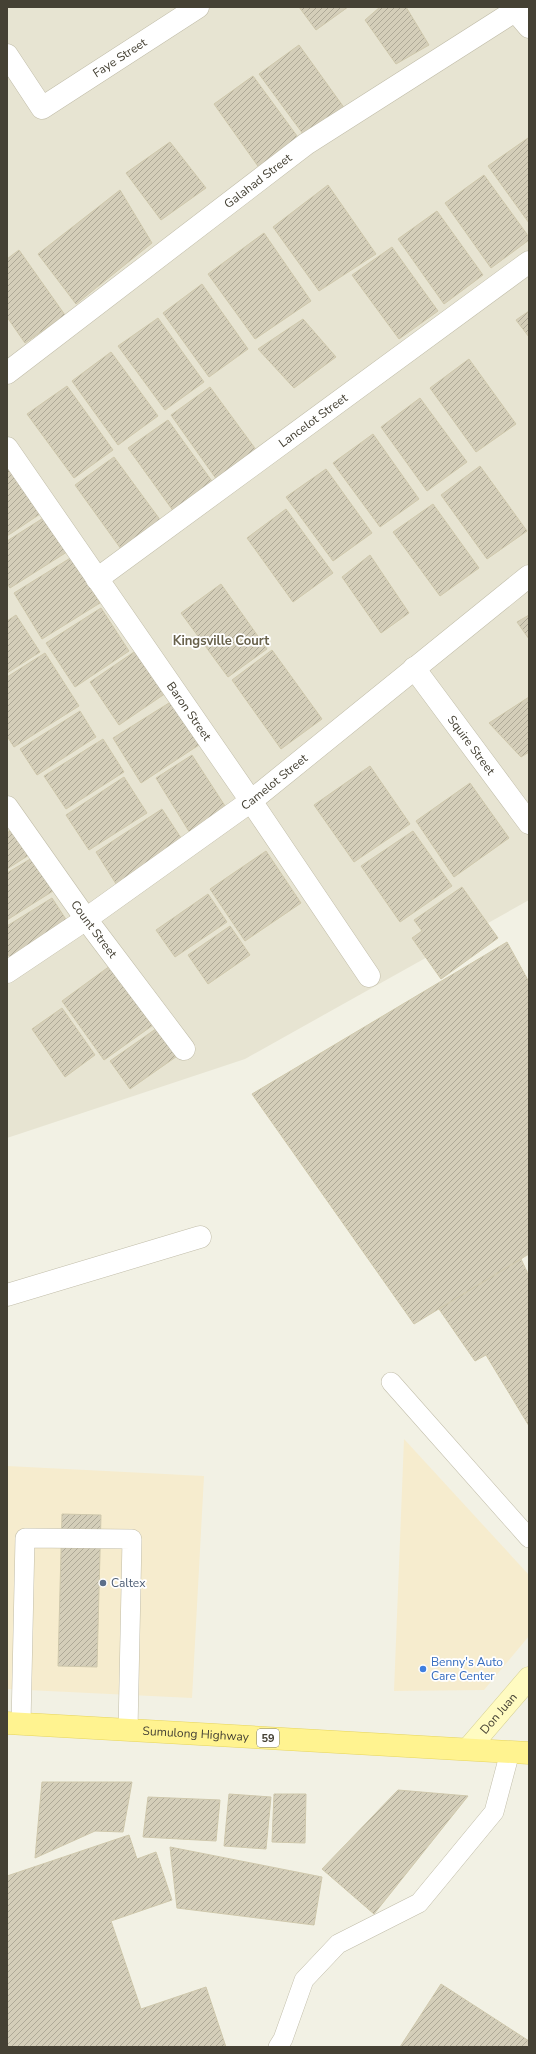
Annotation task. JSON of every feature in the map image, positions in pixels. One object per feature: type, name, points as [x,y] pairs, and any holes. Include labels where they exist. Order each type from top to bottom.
[{"type":"main road","name":"Sumulong Highway","points":[[14,1723],[519,1753]]},
{"type":"street","name":"Faye Street","points":[[7,55],[42,108],[198,7]]},
{"type":"street","points":[[516,8],[529,27]]},
{"type":"street","name":"Galahad Street","points":[[7,373],[306,144],[516,8]]},
{"type":"street","name":"Lancelot Street","points":[[97,579],[529,262]]},
{"type":"street","name":"Baron Street","points":[[7,448],[251,801],[369,976]]},
{"type":"street","name":"Camelot Street","points":[[7,972],[86,919],[251,801],[529,576]]},
{"type":"street","name":"Squire Street","points":[[414,668],[529,823]]},
{"type":"street","name":"Count Street","points":[[7,806],[86,919],[184,1049]]},
{"type":"street","points":[[7,1295],[200,1237]]},
{"type":"street","name":"Don Juan","points":[[468,1749],[529,1678]]},
{"type":"lane","points":[[391,1382],[529,1538]]},
{"type":"lane","points":[[14,1723],[25,1538],[132,1540],[128,1730]]},
{"type":"lane","points":[[278,2047],[283,2039],[304,1980],[338,1944],[419,1903],[494,1812],[519,1753]]},
{"type":"shaded area","name":"Kingsville Court","points":[[7,7],[529,7],[529,900],[245,1059],[7,1138]]},
{"type":"shaded area","points":[[404,1439],[529,1575],[529,1636],[484,1690],[394,1691]]},
{"type":"shaded area","name":"Caltex","points":[[7,1466],[204,1476],[192,1698],[7,1689]]},
{"type":"building","points":[[299,7],[348,7],[316,30]]},
{"type":"building","points":[[380,7],[406,7],[429,45],[396,64],[365,20]]},
{"type":"building","points":[[299,45],[345,109],[306,138],[259,74]]},
{"type":"building","points":[[253,76],[300,140],[260,169],[214,104]]},
{"type":"building","points":[[528,138],[529,140],[529,223],[488,166]]},
{"type":"building","points":[[170,142],[206,188],[161,220],[126,173]]},
{"type":"building","points":[[484,175],[529,237],[529,240],[491,268],[445,203]]},
{"type":"building","points":[[328,185],[376,254],[319,291],[273,227]]},
{"type":"building","points":[[120,190],[152,243],[76,304],[38,254]]},
{"type":"building","points":[[437,211],[483,275],[444,304],[398,239]]},
{"type":"building","points":[[264,233],[311,301],[255,339],[208,274]]},
{"type":"building","points":[[392,247],[438,311],[399,339],[352,275]]},
{"type":"building","points":[[19,250],[65,315],[25,343],[7,317],[7,259]]},
{"type":"building","points":[[202,284],[248,349],[209,377],[163,313]]},
{"type":"building","points":[[529,311],[529,337],[516,320]]},
{"type":"building","points":[[158,318],[204,382],[165,410],[118,346]]},
{"type":"building","points":[[303,319],[336,357],[294,388],[258,349]]},
{"type":"building","points":[[111,352],[158,416],[118,445],[72,381]]},
{"type":"building","points":[[469,359],[516,424],[476,452],[430,388]]},
{"type":"building","points":[[67,386],[113,450],[74,478],[27,414]]},
{"type":"building","points":[[210,387],[257,451],[217,480],[171,415]]},
{"type":"building","points":[[420,398],[467,462],[427,491],[381,427]]},
{"type":"building","points":[[168,420],[214,484],[174,512],[128,448]]},
{"type":"building","points":[[373,434],[419,499],[380,527],[333,463]]},
{"type":"building","points":[[114,457],[161,521],[121,549],[75,485]]},
{"type":"building","points":[[7,466],[40,514],[7,536]]},
{"type":"building","points":[[480,466],[527,531],[487,559],[441,495]]},
{"type":"building","points":[[326,469],[372,533],[333,561],[286,497]]},
{"type":"building","points":[[433,504],[479,568],[440,596],[393,532]]},
{"type":"building","points":[[286,509],[333,573],[293,602],[247,538]]},
{"type":"building","points":[[48,515],[70,550],[10,588],[7,583],[7,541]]},
{"type":"building","points":[[370,555],[409,613],[381,633],[342,577]]},
{"type":"building","points":[[72,557],[100,603],[42,639],[14,593]]},
{"type":"building","points":[[221,584],[267,649],[228,677],[181,613]]},
{"type":"building","points":[[101,608],[129,651],[75,687],[46,643]]},
{"type":"building","points":[[16,615],[40,652],[7,673],[7,621]]},
{"type":"building","points":[[529,615],[529,639],[517,622]]},
{"type":"building","points":[[137,650],[166,693],[119,725],[90,682]]},
{"type":"building","points":[[272,650],[322,719],[281,749],[232,680]]},
{"type":"building","points":[[45,653],[79,706],[14,747],[7,736],[7,677]]},
{"type":"building","points":[[529,697],[529,752],[521,757],[489,723]]},
{"type":"building","points":[[177,698],[205,741],[141,783],[113,738]]},
{"type":"building","points":[[80,711],[96,737],[37,775],[20,749]]},
{"type":"building","points":[[103,739],[124,772],[66,809],[44,776]]},
{"type":"building","points":[[192,755],[227,809],[190,833],[156,778]]},
{"type":"building","points":[[370,766],[410,824],[354,862],[314,805]]},
{"type":"building","points":[[124,777],[147,813],[89,850],[66,815]]},
{"type":"building","points":[[470,783],[509,838],[454,877],[416,821]]},
{"type":"building","points":[[162,809],[185,844],[118,887],[96,852]]},
{"type":"building","points":[[13,829],[29,855],[7,869],[7,833]]},
{"type":"building","points":[[413,831],[452,886],[400,922],[361,866]]},
{"type":"building","points":[[266,851],[301,903],[245,941],[210,889]]},
{"type":"building","points":[[32,858],[53,891],[7,920],[7,873]]},
{"type":"building","points":[[462,887],[498,938],[441,979],[412,938],[422,931],[414,920]]},
{"type":"building","points":[[208,894],[227,922],[175,957],[156,930]]},
{"type":"building","points":[[52,898],[69,924],[12,960],[7,953],[7,926]]},
{"type":"building","points":[[230,926],[250,955],[208,984],[188,955]]},
{"type":"building","points":[[507,942],[529,982],[529,1254],[414,1324],[252,1094]]},
{"type":"building","points":[[114,963],[156,1023],[104,1060],[62,1001]]},
{"type":"building","points":[[62,1008],[95,1055],[65,1077],[32,1029]]},
{"type":"building","points":[[160,1026],[180,1054],[130,1089],[110,1061]]},
{"type":"building","points":[[521,1259],[529,1276],[529,1426],[486,1355],[475,1361],[439,1309]]},
{"type":"building","points":[[62,1514],[101,1515],[97,1667],[58,1666]]},
{"type":"building","points":[[42,1782],[132,1782],[123,1832],[95,1831],[35,1858]]},
{"type":"building","points":[[398,1790],[468,1796],[374,1914],[322,1869]]},
{"type":"building","points":[[229,1794],[271,1797],[266,1849],[224,1846]]},
{"type":"building","points":[[274,1794],[306,1794],[305,1843],[272,1842]]},
{"type":"building","points":[[148,1797],[220,1800],[216,1841],[143,1837]]},
{"type":"building","points":[[129,1835],[137,1859],[156,1852],[172,1900],[111,1921],[141,2009],[206,1987],[226,2047],[7,2047],[7,1876]]},
{"type":"building","points":[[170,1847],[322,1877],[314,1925],[177,1908]]},
{"type":"building","points":[[441,1984],[529,2041],[529,2047],[400,2047]]},
{"type":"place","name":"Caltex","points":[[103,1583]]},
{"type":"place","name":"Benny's Auto Care Center","points":[[423,1669]]},
{"type":"district","name":"Kingsville Court","points":[[221,641]]}]
